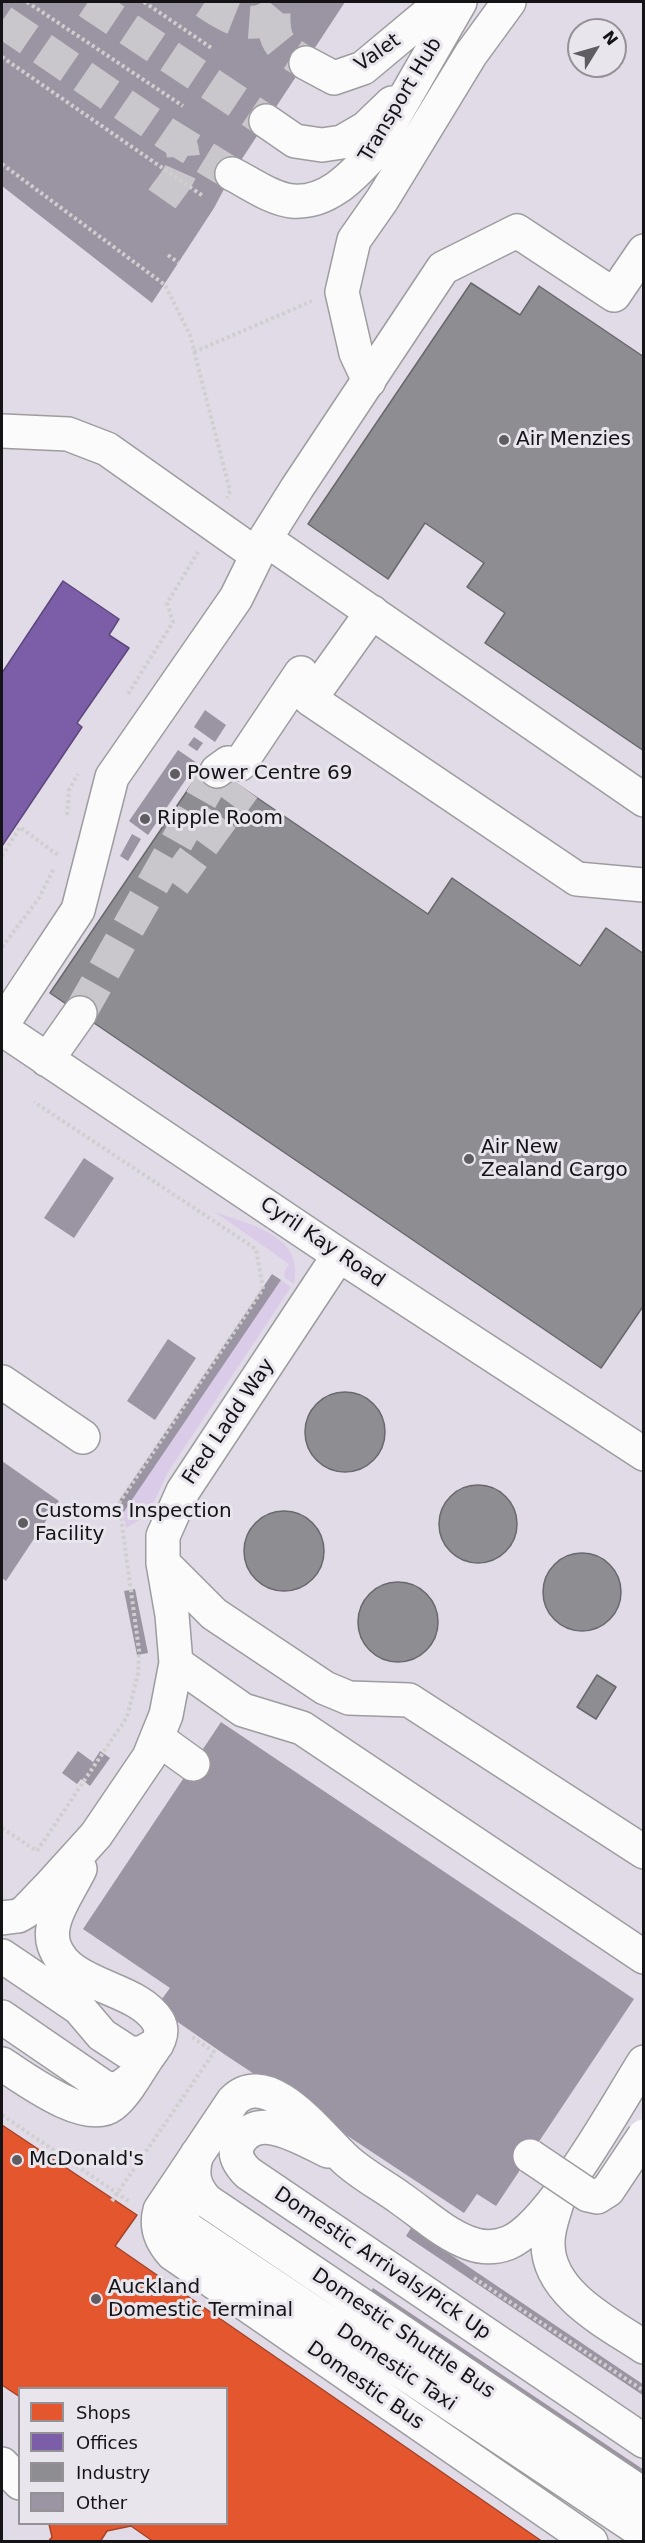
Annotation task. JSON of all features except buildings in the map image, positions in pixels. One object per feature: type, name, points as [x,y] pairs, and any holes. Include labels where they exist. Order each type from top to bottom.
[{"type":"street","name":"Valet","points":[[306,63],[333,78],[363,68],[442,2]]},
{"type":"street","name":"Transport Hub","points":[[266,121],[295,141],[322,145],[342,142],[350,138],[366,128],[403,92],[459,2]]},
{"type":"street","name":"Transport Hub","points":[[232,174],[269,193],[292,201],[312,199],[333,191],[353,176],[372,155],[459,2]]},
{"type":"street","points":[[369,381],[356,353],[342,292],[354,240],[382,200],[471,54],[509,2]]},
{"type":"street","points":[[2,1024],[78,910],[112,777],[236,598],[261,547],[297,488],[443,268],[517,231],[614,295],[644,251]]},
{"type":"street","points":[[2,431],[31,430],[68,434],[106,449],[215,525],[261,547],[372,612],[644,800]]},
{"type":"street","points":[[310,699],[372,612]]},
{"type":"street","points":[[234,774],[301,673],[310,699],[577,879],[644,885]]},
{"type":"street","points":[[47,1060],[80,1012]]},
{"type":"street","name":"Cyril Kay Road","points":[[2,1029],[339,1255],[644,1454]]},
{"type":"street","name":"Fred Ladd Way","points":[[96,1835],[149,1757],[166,1715],[176,1663],[172,1615],[163,1563],[163,1536],[183,1491],[339,1255]]},
{"type":"street","points":[[2,1382],[83,1437]]},
{"type":"street","points":[[163,1563],[214,1614],[325,1688],[349,1698],[409,1700],[644,1852]]},
{"type":"street","points":[[176,1663],[243,1710],[302,1728],[644,1957]]},
{"type":"street","points":[[156,1738],[193,1764]]},
{"type":"street","points":[[2,1918],[18,1916],[26,1912],[96,1835]]},
{"type":"street","points":[[2,2064],[39,2088],[84,2110],[92,2111],[112,2105],[158,2042],[159,2023],[150,2013],[132,2000],[69,1967],[54,1947],[52,1938],[54,1924],[96,1835]]},
{"type":"street","points":[[2,1956],[79,2008],[96,2030],[128,2052],[140,2054],[158,2042]]},
{"type":"street","points":[[2,2017],[104,2087],[117,2090],[133,2079]]},
{"type":"street","points":[[346,2160],[453,2236],[480,2247],[494,2247],[520,2237],[558,2197],[644,2062]]},
{"type":"street","name":"Domestic Bus","points":[[346,2160],[302,2115],[272,2095],[250,2090],[240,2093],[160,2210],[158,2218],[160,2236],[173,2254],[591,2541]]},
{"type":"street","name":"Domestic Arrivals/Pick Up","points":[[346,2160],[278,2129],[264,2127],[246,2134],[236,2151],[238,2159],[248,2173],[644,2441]]},
{"type":"street","points":[[530,2156],[588,2195],[597,2197],[608,2190],[644,2136]]},
{"type":"street","name":"Domestic Shuttle Bus","points":[[197,2154],[193,2178],[207,2201],[644,2495]]},
{"type":"street","name":"Domestic Taxi","points":[[176,2187],[175,2210],[188,2229],[644,2533]]},
{"type":"street","points":[[558,2197],[548,2244],[549,2257],[555,2271],[577,2300],[644,2347]]},
{"type":"street","points":[[2,2464],[18,2481]]},
{"type":"path","points":[[27,2],[183,106]]},
{"type":"path","points":[[144,2],[213,49]]},
{"type":"path","points":[[2,57],[203,196]]},
{"type":"path","points":[[2,165],[165,285],[190,335],[230,491],[215,525],[167,603],[173,622],[124,701]]},
{"type":"path","points":[[168,255],[179,263]]},
{"type":"path","points":[[194,352],[315,299]]},
{"type":"path","points":[[67,824],[69,790],[81,770]]},
{"type":"path","points":[[2,856],[20,827],[59,857]]},
{"type":"path","points":[[2,947],[39,898],[62,846]]},
{"type":"path","points":[[2,1828],[36,1851],[127,1717],[138,1674],[139,1650],[118,1503],[263,1289],[256,1249],[33,1102]]},
{"type":"path","points":[[112,2201],[118,2192]]},
{"type":"shaded area","points":[[2,2],[643,2],[643,2541],[2,2542]]},
{"type":"shaded area","points":[[215,1212],[272,1234],[283,1243],[291,1254],[295,1267],[294,1284],[285,1278],[284,1272],[289,1264]]},
{"type":"shaded area","points":[[281,1280],[291,1287],[168,1472],[148,1515],[126,1528],[123,1513]]},
{"type":"tunnel","points":[[88,2],[266,121]]},
{"type":"tunnel","points":[[205,2],[225,15],[246,22],[265,19],[274,13],[283,2]]},
{"type":"tunnel","points":[[274,13],[275,32],[280,44],[306,63]]},
{"type":"tunnel","points":[[2,21],[167,134],[232,174]]},
{"type":"tunnel","points":[[162,199],[180,173],[183,159],[180,143]]},
{"type":"tunnel","points":[[80,1013],[217,771]]},
{"type":"tunnel","points":[[174,884],[244,788]]},
{"type":"place","name":"Air Menzies","points":[[504,440]]},
{"type":"place","name":"Power Centre 69","points":[[175,774]]},
{"type":"place","name":"Ripple Room","points":[[145,819]]},
{"type":"place","name":"Air New Zealand Cargo","points":[[469,1159]]},
{"type":"place","name":"Customs Inspection Facility","points":[[23,1523]]},
{"type":"place","name":"McDonald's","points":[[17,2160]]},
{"type":"place","name":"Auckland Domestic Terminal","points":[[96,2299]]}]
